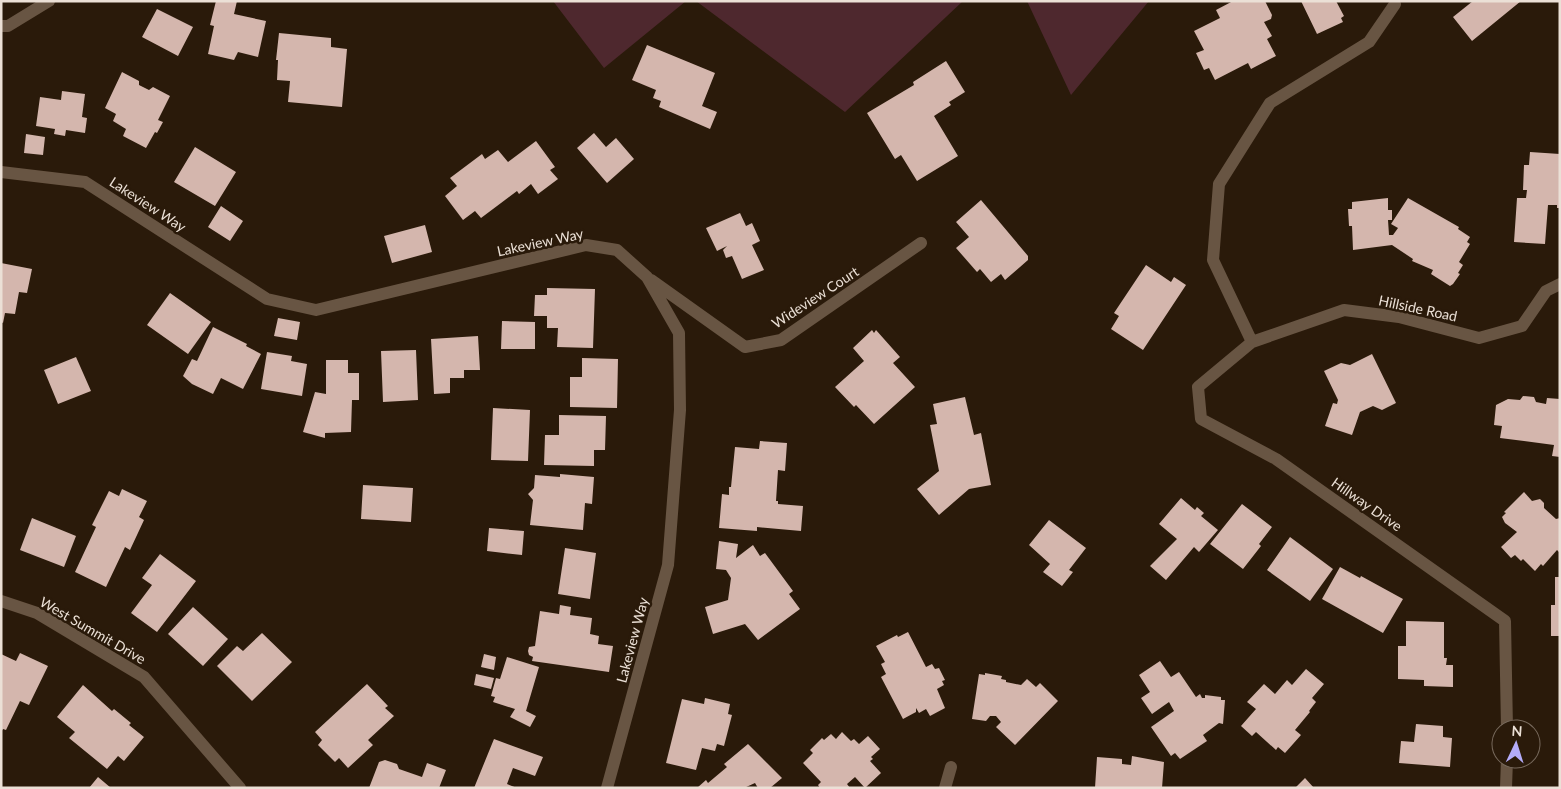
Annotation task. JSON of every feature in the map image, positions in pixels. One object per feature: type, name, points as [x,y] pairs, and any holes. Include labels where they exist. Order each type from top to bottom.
[{"type":"street","points":[[1,26],[8,26],[49,1]]},
{"type":"street","points":[[1252,342],[1213,260],[1219,184],[1270,104],[1369,42],[1395,4]]},
{"type":"street","name":"Lakeview Way","points":[[1,172],[85,182],[267,299],[316,310],[586,245],[617,250],[647,277],[679,333],[680,410],[668,565],[607,788]]},
{"type":"street","name":"Wideview Court","points":[[647,277],[745,348],[781,340],[921,244]]},
{"type":"street","name":"Hillside Road","points":[[1252,342],[1344,310],[1398,316],[1479,338],[1522,326],[1546,291],[1560,284]]},
{"type":"street","name":"Hillway Drive","points":[[1252,342],[1198,387],[1201,419],[1276,459],[1392,539],[1504,621],[1507,719]]},
{"type":"street","name":"West Summit Drive","points":[[1,601],[37,612],[144,677],[240,788]]},
{"type":"street","points":[[945,788],[951,767]]},
{"type":"street","points":[[1506,769],[1506,788]]},
{"type":"shaded area","points":[[553,1],[686,1],[604,68]]},
{"type":"shaded area","points":[[696,1],[963,1],[845,112]]},
{"type":"shaded area","points":[[1027,1],[1149,1],[1071,95]]},
{"type":"building","points":[[216,1],[237,1],[234,14],[266,21],[258,57],[238,52],[234,60],[208,54],[214,26],[210,25]]},
{"type":"building","points":[[1233,1],[1265,1],[1272,15],[1271,19],[1264,22],[1272,36],[1267,39],[1276,56],[1251,69],[1248,63],[1215,80],[1209,68],[1204,70],[1196,53],[1204,50],[1194,31],[1220,18],[1216,10]]},
{"type":"building","points":[[1301,1],[1336,1],[1344,16],[1341,18],[1343,22],[1317,34]]},
{"type":"building","points":[[1473,1],[1521,1],[1472,41],[1453,17]]},
{"type":"building","points":[[157,9],[193,27],[178,56],[142,37]]},
{"type":"building","points":[[279,33],[331,38],[331,47],[347,49],[342,107],[288,102],[290,81],[277,80],[278,60],[276,60]]},
{"type":"building","points":[[647,45],[715,73],[702,106],[717,112],[710,129],[659,107],[661,101],[653,98],[656,90],[632,80]]},
{"type":"building","points":[[946,61],[965,92],[949,102],[951,105],[934,116],[958,156],[917,181],[901,155],[895,159],[867,113],[914,85],[913,82]]},
{"type":"building","points":[[122,72],[139,81],[139,85],[149,90],[153,87],[170,96],[158,120],[163,122],[146,148],[123,136],[126,129],[113,121],[116,114],[105,108]]},
{"type":"building","points":[[62,91],[85,94],[82,117],[87,118],[85,133],[66,130],[65,136],[54,134],[55,129],[36,126],[40,97],[61,100]]},
{"type":"building","points":[[594,133],[606,147],[616,138],[634,159],[607,183],[577,148]]},
{"type":"building","points":[[26,134],[45,137],[43,155],[24,153]]},
{"type":"building","points":[[536,141],[555,167],[550,170],[558,179],[538,194],[531,184],[519,194],[517,191],[481,218],[475,211],[463,220],[445,196],[457,186],[450,178],[482,154],[485,159],[498,150],[508,162]]},
{"type":"building","points":[[195,147],[236,172],[215,206],[174,182]]},
{"type":"building","points":[[1530,152],[1560,154],[1560,208],[1557,208],[1557,205],[1548,205],[1545,244],[1514,242],[1517,198],[1526,198],[1527,190],[1523,190],[1524,165],[1529,165]]},
{"type":"building","points":[[1388,198],[1388,210],[1392,210],[1392,220],[1388,220],[1389,235],[1393,235],[1398,228],[1391,224],[1408,198],[1459,227],[1458,229],[1470,237],[1467,242],[1470,244],[1459,262],[1463,265],[1458,273],[1460,274],[1453,284],[1450,286],[1431,274],[1433,270],[1412,261],[1413,259],[1392,245],[1353,250],[1352,226],[1349,226],[1348,209],[1352,209],[1352,202]]},
{"type":"building","points":[[981,200],[1028,256],[1028,260],[1005,280],[1001,274],[991,282],[980,269],[977,272],[956,248],[969,237],[956,222]]},
{"type":"building","points":[[221,206],[243,221],[230,241],[208,227]]},
{"type":"building","points":[[740,213],[746,226],[752,223],[760,241],[752,245],[764,270],[742,279],[732,256],[726,258],[723,250],[727,246],[717,251],[706,228]]},
{"type":"building","points":[[425,225],[432,252],[392,263],[384,236]]},
{"type":"building","points":[[1,263],[32,269],[27,293],[19,292],[15,314],[5,313],[3,323],[1,322]]},
{"type":"building","points":[[1146,265],[1171,282],[1174,277],[1186,285],[1143,350],[1111,329],[1119,316],[1114,313]]},
{"type":"building","points":[[547,288],[595,289],[593,348],[557,347],[558,328],[547,328],[547,316],[534,316],[535,295],[547,295]]},
{"type":"building","points":[[170,293],[211,322],[188,354],[147,325]]},
{"type":"building","points":[[278,318],[300,322],[297,340],[274,336]]},
{"type":"building","points":[[502,321],[535,322],[535,349],[501,349]]},
{"type":"building","points":[[213,327],[247,344],[246,346],[261,354],[243,389],[221,378],[213,394],[192,384],[183,376],[192,359],[197,361]]},
{"type":"building","points":[[872,330],[874,333],[876,330],[900,357],[893,363],[915,387],[874,424],[835,387],[864,361],[853,348]]},
{"type":"building","points":[[478,336],[480,370],[464,370],[464,378],[450,378],[450,393],[434,394],[431,339]]},
{"type":"building","points":[[416,350],[418,400],[383,402],[381,351]]},
{"type":"building","points":[[267,352],[292,356],[291,361],[307,364],[302,396],[261,389]]},
{"type":"building","points":[[1372,354],[1396,403],[1382,410],[1373,406],[1360,412],[1352,435],[1325,426],[1333,403],[1337,404],[1338,400],[1324,371],[1341,363],[1350,365]]},
{"type":"building","points":[[76,357],[91,391],[58,404],[44,370]]},
{"type":"building","points":[[582,358],[618,359],[617,408],[570,407],[570,377],[582,377]]},
{"type":"building","points":[[326,360],[348,360],[348,373],[359,373],[359,400],[352,400],[351,432],[325,433],[325,438],[303,432],[315,392],[326,394]]},
{"type":"building","points":[[1523,396],[1534,397],[1536,402],[1546,404],[1547,398],[1560,399],[1560,457],[1552,456],[1554,445],[1500,438],[1502,426],[1494,425],[1496,405],[1508,399],[1520,400]]},
{"type":"building","points":[[965,397],[974,435],[981,433],[991,485],[969,489],[939,515],[917,489],[939,471],[930,425],[937,424],[933,404]]},
{"type":"building","points":[[493,408],[530,410],[528,461],[491,460]]},
{"type":"building","points":[[559,415],[606,416],[605,450],[594,450],[594,466],[544,465],[545,435],[559,435]]},
{"type":"building","points":[[760,441],[787,443],[785,471],[778,470],[776,501],[778,501],[778,504],[803,506],[801,531],[757,527],[757,531],[719,528],[722,494],[729,495],[729,487],[731,487],[735,447],[759,449]]},
{"type":"building","points":[[560,474],[594,477],[592,504],[585,503],[583,530],[530,525],[533,500],[528,494],[534,488],[535,475],[560,477]]},
{"type":"building","points":[[363,485],[413,488],[411,522],[361,519]]},
{"type":"building","points":[[122,489],[147,501],[139,517],[144,520],[130,550],[125,547],[106,587],[75,572],[96,527],[92,525],[109,491],[119,496]]},
{"type":"building","points":[[1524,492],[1532,501],[1540,499],[1544,503],[1544,508],[1556,519],[1560,518],[1560,553],[1557,550],[1543,566],[1541,564],[1535,571],[1523,559],[1521,561],[1515,555],[1511,558],[1501,547],[1517,532],[1505,523],[1502,517],[1506,513],[1504,512]]},
{"type":"building","points":[[1181,498],[1195,510],[1197,507],[1204,513],[1201,516],[1218,530],[1199,552],[1194,547],[1166,580],[1150,566],[1177,539],[1159,524]]},
{"type":"building","points":[[1242,504],[1272,527],[1259,544],[1261,546],[1243,569],[1210,544]]},
{"type":"building","points":[[32,518],[76,536],[64,567],[20,550]]},
{"type":"building","points":[[1049,520],[1086,548],[1069,570],[1073,572],[1062,586],[1043,572],[1050,564],[1029,545]]},
{"type":"building","points":[[489,528],[524,531],[522,555],[487,551]]},
{"type":"building","points":[[1290,537],[1333,569],[1310,601],[1267,570]]},
{"type":"building","points":[[719,541],[738,544],[736,558],[753,545],[760,556],[765,553],[793,591],[789,594],[800,609],[758,640],[745,624],[713,634],[705,607],[728,600],[731,578],[726,570],[716,569]]},
{"type":"building","points":[[565,548],[596,553],[590,599],[558,594]]},
{"type":"building","points":[[160,554],[196,581],[157,632],[131,613],[152,585],[142,578]]},
{"type":"building","points":[[1340,567],[1403,599],[1383,633],[1322,599]]},
{"type":"building","points":[[1555,577],[1560,577],[1560,636],[1551,636],[1551,605],[1555,605]]},
{"type":"building","points":[[560,605],[571,607],[570,615],[592,618],[590,634],[599,636],[598,644],[613,646],[609,672],[532,661],[533,657],[529,655],[528,651],[529,647],[535,646],[540,611],[559,614]]},
{"type":"building","points":[[193,607],[228,639],[203,666],[168,634]]},
{"type":"building","points":[[1406,621],[1444,622],[1444,658],[1447,658],[1446,665],[1453,665],[1453,687],[1424,686],[1424,680],[1398,679],[1398,646],[1406,646]]},
{"type":"building","points":[[908,632],[926,667],[932,664],[935,669],[939,668],[945,680],[942,681],[944,685],[937,689],[945,708],[930,716],[926,709],[919,713],[916,708],[916,712],[903,719],[881,677],[886,674],[881,664],[885,662],[876,646],[897,635],[898,637]]},
{"type":"building","points":[[262,633],[292,662],[252,701],[217,666],[237,646],[243,651]]},
{"type":"building","points":[[20,653],[48,666],[29,705],[20,701],[6,730],[3,729],[1,732],[1,654],[16,661]]},
{"type":"building","points":[[484,654],[496,657],[494,670],[481,667]]},
{"type":"building","points":[[507,657],[539,667],[526,711],[536,716],[530,727],[510,717],[515,709],[493,702],[495,697],[491,696],[496,678],[500,679]]},
{"type":"building","points":[[1160,661],[1171,677],[1179,672],[1196,697],[1200,694],[1202,698],[1205,698],[1205,695],[1221,697],[1221,700],[1225,700],[1223,724],[1219,723],[1203,735],[1207,741],[1180,759],[1175,753],[1171,756],[1151,727],[1174,711],[1169,702],[1152,714],[1141,698],[1150,692],[1139,675]]},
{"type":"building","points":[[1306,669],[1324,684],[1312,698],[1316,702],[1310,712],[1295,730],[1301,735],[1285,753],[1278,747],[1276,750],[1256,732],[1252,736],[1241,726],[1256,709],[1247,702],[1264,684],[1275,694],[1287,680],[1292,685]]},
{"type":"building","points":[[985,673],[1002,676],[1001,679],[1006,680],[1006,682],[1021,685],[1027,679],[1036,687],[1040,683],[1058,701],[1015,745],[996,727],[1001,722],[996,716],[990,716],[986,721],[972,719],[979,674],[985,675]]},
{"type":"building","points":[[476,674],[494,678],[491,689],[474,685]]},
{"type":"building","points":[[367,684],[388,706],[385,708],[394,716],[368,740],[373,745],[348,768],[339,758],[335,762],[318,745],[322,740],[315,732]]},
{"type":"building","points":[[83,685],[112,711],[114,709],[131,723],[129,725],[144,737],[124,761],[118,756],[107,769],[69,738],[75,732],[57,717]]},
{"type":"building","points":[[705,698],[730,704],[728,714],[732,715],[724,746],[717,744],[715,751],[702,748],[696,770],[666,763],[682,699],[704,704]]},
{"type":"building","points":[[1416,724],[1443,726],[1443,737],[1452,738],[1450,767],[1399,763],[1401,741],[1414,742]]},
{"type":"building","points":[[842,732],[851,741],[854,739],[859,744],[868,736],[880,749],[871,757],[873,759],[870,761],[881,773],[865,788],[855,777],[847,784],[850,788],[820,788],[818,785],[821,782],[803,763],[813,753],[810,750],[822,738],[824,740],[831,734],[836,739]]},
{"type":"building","points":[[494,739],[543,757],[535,776],[513,768],[507,784],[517,788],[474,788]]},
{"type":"building","points":[[748,744],[782,778],[770,788],[758,788],[755,783],[744,788],[697,788],[706,780],[708,783],[727,767],[724,764]]},
{"type":"building","points":[[1132,756],[1164,762],[1162,788],[1095,788],[1097,757],[1122,759],[1122,764],[1131,765]]},
{"type":"building","points":[[385,760],[397,764],[399,769],[422,777],[427,763],[446,770],[439,788],[369,788],[379,762]]},
{"type":"building","points":[[98,777],[111,788],[89,788]]},
{"type":"building","points":[[1305,778],[1314,788],[1295,788]]}]
